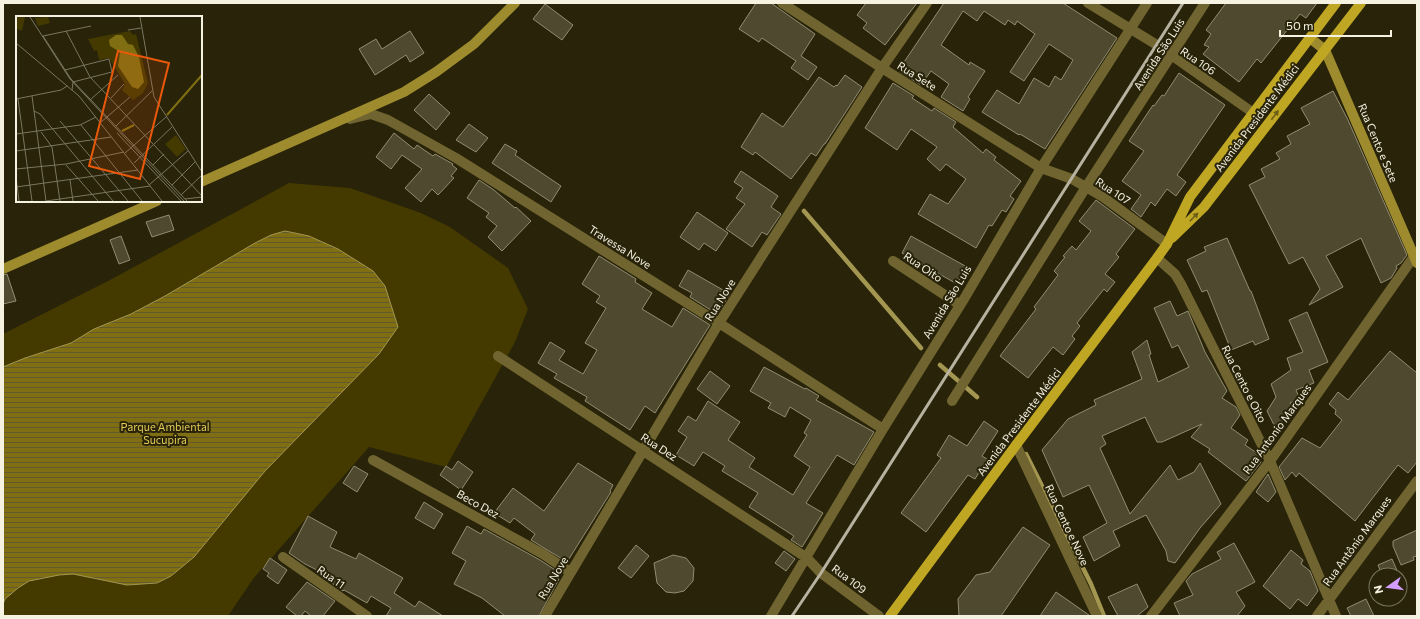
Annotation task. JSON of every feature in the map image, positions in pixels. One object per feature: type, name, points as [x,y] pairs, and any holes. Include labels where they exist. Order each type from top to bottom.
[{"type":"main road","name":"Avenida Presidente Médici","points":[[890,616],[1016,445],[1157,258],[1167,244],[1190,197],[1252,112],[1336,3]]},
{"type":"main road","name":"Avenida Presidente Médici","points":[[1167,244],[1204,207],[1361,3]]},
{"type":"street","points":[[202,182],[404,92],[436,72],[474,44],[515,3]]},
{"type":"street","name":"Rua Sete","points":[[782,3],[1041,168]]},
{"type":"street","name":"Rua Nove","points":[[545,616],[719,323],[882,68],[927,3]]},
{"type":"street","name":"Rua 106","points":[[1088,3],[1130,30],[1157,45],[1171,57],[1252,112]]},
{"type":"street","name":"Avenida São Luis","points":[[771,616],[883,429],[960,306],[1041,168],[1147,3]]},
{"type":"street","name":"Avenida São Luis","points":[[952,401],[1086,187],[1205,3]]},
{"type":"street","name":"Rua Cento e Sete","points":[[1310,38],[1325,50],[1416,257]]},
{"type":"street","name":"Travessa Nove","points":[[334,123],[371,114],[388,120],[456,158],[719,323],[883,429]]},
{"type":"street","name":"Rua 107","points":[[1041,168],[1086,187],[1121,210],[1167,244]]},
{"type":"street","points":[[3,269],[155,202]]},
{"type":"street","name":"Rua Antonio Marques","points":[[1151,616],[1270,461],[1416,257]]},
{"type":"street","name":"Rua Cento e Oito","points":[[1157,258],[1175,274],[1181,284],[1270,461],[1336,616]]},
{"type":"street","name":"Rua Oito","points":[[893,261],[960,306]]},
{"type":"street","name":"Rua Dez","points":[[498,356],[807,558]]},
{"type":"street","name":"Rua Cento e Nove","points":[[1016,445],[1097,616]]},
{"type":"street","name":"Beco Dez","points":[[373,460],[543,554],[570,572]]},
{"type":"street","name":"Rua Antônio Marques","points":[[1317,616],[1417,481]]},
{"type":"street","name":"Rua 11","points":[[283,558],[366,616]]},
{"type":"street","name":"Rua 109","points":[[807,558],[821,573],[879,616]]},
{"type":"green space","name":"Parque Ambiental Sucupira","points":[[289,183],[350,188],[421,213],[450,227],[508,268],[528,309],[515,342],[446,467],[369,447],[253,579],[228,616],[3,616],[3,334],[110,280]]},
{"type":"shaded area","points":[[285,231],[309,236],[338,249],[373,271],[385,286],[398,327],[379,354],[265,471],[194,557],[171,576],[157,583],[127,585],[73,574],[59,575],[29,581],[5,599],[3,604],[3,367],[71,343],[94,329],[131,314],[165,296],[255,243],[271,235]]},
{"type":"building","points":[[756,3],[771,3],[815,34],[801,56],[817,67],[808,80],[791,68],[796,61],[762,38],[759,42],[739,29]]},
{"type":"building","points":[[866,3],[917,3],[885,45],[863,28],[867,23],[857,15]]},
{"type":"building","points":[[944,3],[1063,3],[1117,38],[1045,149],[982,112],[997,90],[1019,104],[1034,78],[1049,87],[1055,76],[1061,80],[1073,60],[1049,44],[1024,81],[1010,72],[1035,34],[1017,21],[1015,25],[1008,20],[1005,25],[984,11],[977,21],[963,11],[941,45],[969,65],[970,62],[985,71],[968,97],[970,99],[963,111],[941,97],[949,84],[931,71],[921,85],[900,72],[904,66],[902,65]]},
{"type":"building","points":[[1226,3],[1317,3],[1306,18],[1300,14],[1261,63],[1257,59],[1239,82],[1203,54],[1209,47],[1204,45],[1211,34],[1206,30]]},
{"type":"building","points":[[545,4],[573,25],[562,40],[533,19]]},
{"type":"building","points":[[410,31],[424,53],[410,62],[406,55],[375,75],[359,49],[376,39],[382,49]]},
{"type":"building","points":[[1179,73],[1225,105],[1177,175],[1186,182],[1176,196],[1167,189],[1155,206],[1151,202],[1141,217],[1131,209],[1141,195],[1122,181],[1144,151],[1129,141],[1153,105],[1154,106],[1162,95],[1164,96]]},
{"type":"building","points":[[845,75],[862,87],[816,156],[811,153],[791,179],[755,152],[753,155],[741,147],[762,113],[783,127],[819,77],[834,87],[836,85],[837,86]]},
{"type":"building","points":[[893,83],[914,96],[912,98],[932,111],[934,108],[956,122],[953,127],[983,153],[986,149],[996,157],[994,160],[1021,181],[1010,196],[1014,199],[1006,212],[1002,210],[992,226],[989,225],[976,248],[918,214],[930,194],[948,204],[966,179],[946,164],[940,171],[927,159],[937,147],[911,129],[897,150],[865,128]]},
{"type":"building","points":[[1333,91],[1348,120],[1407,255],[1401,263],[1396,266],[1397,268],[1391,278],[1381,283],[1361,238],[1326,256],[1343,287],[1309,305],[1320,289],[1303,257],[1289,264],[1249,185],[1265,177],[1261,169],[1280,159],[1276,153],[1291,144],[1287,136],[1310,124],[1301,108]]},
{"type":"building","points":[[429,94],[450,113],[436,130],[414,110]]},
{"type":"building","points":[[469,124],[488,138],[476,152],[456,140]]},
{"type":"building","points":[[394,133],[414,149],[417,145],[433,156],[435,154],[453,164],[452,165],[457,169],[451,176],[454,178],[438,195],[432,189],[421,202],[405,188],[422,169],[402,155],[391,169],[376,157]]},
{"type":"building","points":[[505,144],[517,151],[515,155],[561,186],[551,202],[492,163]]},
{"type":"building","points":[[741,171],[778,196],[771,207],[781,214],[767,235],[762,232],[752,247],[726,229],[745,204],[736,198],[743,188],[734,182]]},
{"type":"building","points":[[479,180],[494,190],[515,208],[516,207],[531,221],[502,251],[488,237],[497,226],[486,217],[489,213],[467,198]]},
{"type":"building","points":[[1096,200],[1135,229],[1116,254],[1119,257],[1105,274],[1115,282],[1107,292],[1104,289],[1077,323],[1080,326],[1072,336],[1075,339],[1063,355],[1053,347],[1028,378],[1000,356],[1036,309],[1034,307],[1058,275],[1054,271],[1065,257],[1063,256],[1072,246],[1076,250],[1091,231],[1079,221]]},
{"type":"building","points":[[697,212],[728,233],[716,251],[704,243],[699,250],[680,237]]},
{"type":"building","points":[[169,215],[174,230],[152,237],[146,222]]},
{"type":"building","points":[[121,236],[130,260],[119,264],[110,240]]},
{"type":"building","points":[[911,236],[967,267],[957,284],[902,253]]},
{"type":"building","points":[[1227,238],[1251,291],[1269,339],[1255,345],[1253,341],[1231,350],[1207,290],[1202,292],[1187,260],[1206,251],[1204,247]]},
{"type":"building","points":[[599,256],[636,279],[635,282],[652,293],[642,309],[672,327],[683,308],[710,325],[655,413],[645,406],[630,430],[585,401],[587,397],[554,378],[557,374],[538,363],[550,342],[565,351],[559,360],[583,374],[597,350],[585,343],[606,308],[596,302],[600,296],[582,284]]},
{"type":"building","points":[[688,270],[730,294],[717,314],[690,297],[692,293],[679,286]]},
{"type":"building","points":[[7,274],[16,301],[3,304],[3,275]]},
{"type":"building","points":[[1170,301],[1177,316],[1188,311],[1205,352],[1227,391],[1222,398],[1236,407],[1240,415],[1231,428],[1248,440],[1245,445],[1260,455],[1258,457],[1261,462],[1246,481],[1208,452],[1210,449],[1191,437],[1202,424],[1162,442],[1157,442],[1145,417],[1102,436],[1106,444],[1100,448],[1130,514],[1170,465],[1178,480],[1194,472],[1200,463],[1221,504],[1200,528],[1175,563],[1168,561],[1166,551],[1146,515],[1113,531],[1120,546],[1094,561],[1083,537],[1107,523],[1089,485],[1063,497],[1042,450],[1068,419],[1096,405],[1094,400],[1142,379],[1132,352],[1147,340],[1151,354],[1149,355],[1158,382],[1189,367],[1178,345],[1172,348],[1154,308]]},
{"type":"building","points":[[1307,312],[1328,362],[1309,370],[1314,383],[1296,390],[1300,399],[1290,403],[1295,410],[1277,431],[1267,411],[1276,397],[1271,384],[1291,370],[1287,358],[1303,352],[1289,320]]},
{"type":"building","points":[[1390,351],[1417,373],[1417,462],[1408,473],[1398,465],[1355,521],[1299,473],[1296,477],[1292,472],[1285,480],[1279,467],[1302,438],[1320,448],[1342,420],[1335,414],[1336,410],[1329,404],[1338,392],[1348,400]]},
{"type":"building","points":[[764,367],[805,389],[806,388],[819,396],[816,400],[874,432],[854,465],[837,455],[806,503],[823,513],[802,547],[791,540],[794,536],[749,507],[758,493],[722,471],[725,466],[703,452],[694,466],[676,455],[687,437],[678,431],[688,416],[696,421],[708,401],[740,422],[728,440],[755,458],[749,467],[793,495],[810,467],[794,456],[807,435],[804,433],[811,420],[790,407],[785,417],[768,408],[771,403],[750,391]]},
{"type":"building","points":[[710,371],[730,386],[717,404],[697,389]]},
{"type":"building","points":[[984,421],[998,431],[982,456],[987,459],[975,479],[968,475],[926,532],[901,513],[941,458],[937,455],[949,435],[967,446]]},
{"type":"building","points":[[458,461],[473,472],[461,490],[440,475],[446,466],[452,470]]},
{"type":"building","points":[[578,463],[613,485],[610,491],[611,492],[567,562],[531,540],[535,534],[514,518],[510,523],[494,513],[513,488],[544,511]]},
{"type":"building","points":[[354,466],[368,474],[357,492],[343,483]]},
{"type":"building","points":[[1268,474],[1276,492],[1268,502],[1256,492]]},
{"type":"building","points":[[424,502],[443,514],[434,529],[415,518]]},
{"type":"building","points":[[308,516],[337,532],[330,547],[356,559],[359,553],[403,578],[394,593],[415,607],[419,601],[443,616],[386,616],[391,608],[371,596],[367,603],[344,590],[343,591],[316,572],[317,570],[289,553]]},
{"type":"building","points":[[467,526],[481,534],[484,529],[540,560],[560,573],[557,577],[559,579],[539,616],[505,616],[482,598],[454,584],[466,561],[452,553]]},
{"type":"building","points":[[1023,527],[1050,545],[1001,616],[959,616],[958,599],[976,575],[990,572]]},
{"type":"building","points":[[1417,530],[1417,556],[1413,557],[1414,560],[1401,565],[1393,546],[1393,541]]},
{"type":"building","points":[[1234,543],[1255,582],[1236,592],[1245,606],[1237,616],[1180,616],[1174,603],[1193,595],[1186,581],[1192,574],[1221,559],[1217,552]]},
{"type":"building","points":[[636,545],[649,556],[631,578],[618,568]]},
{"type":"building","points":[[1291,550],[1303,560],[1301,564],[1310,571],[1318,591],[1307,606],[1298,599],[1290,609],[1263,586]]},
{"type":"building","points":[[784,551],[795,559],[786,571],[775,563]]},
{"type":"building","points":[[673,555],[686,558],[694,568],[693,581],[684,591],[675,593],[666,592],[657,583],[654,563]]},
{"type":"building","points":[[270,558],[287,570],[278,584],[267,576],[269,573],[263,569]]},
{"type":"building","points":[[1392,559],[1396,567],[1379,567],[1378,565]]},
{"type":"building","points":[[307,582],[335,601],[323,616],[311,616],[305,611],[301,616],[297,616],[286,607]]},
{"type":"building","points":[[1137,584],[1148,607],[1137,616],[1118,616],[1108,597]]},
{"type":"building","points":[[1056,592],[1089,615],[1090,616],[1040,616]]},
{"type":"building","points":[[1366,599],[1368,607],[1370,607],[1374,616],[1351,616],[1347,608]]},
{"type":"waterway","points":[[804,211],[921,348]]},
{"type":"waterway","points":[[940,365],[977,397]]},
{"type":"waterway","points":[[1026,454],[1091,584],[1104,616]]},
{"type":"railway","points":[[792,616],[821,573],[1183,3]]}]
